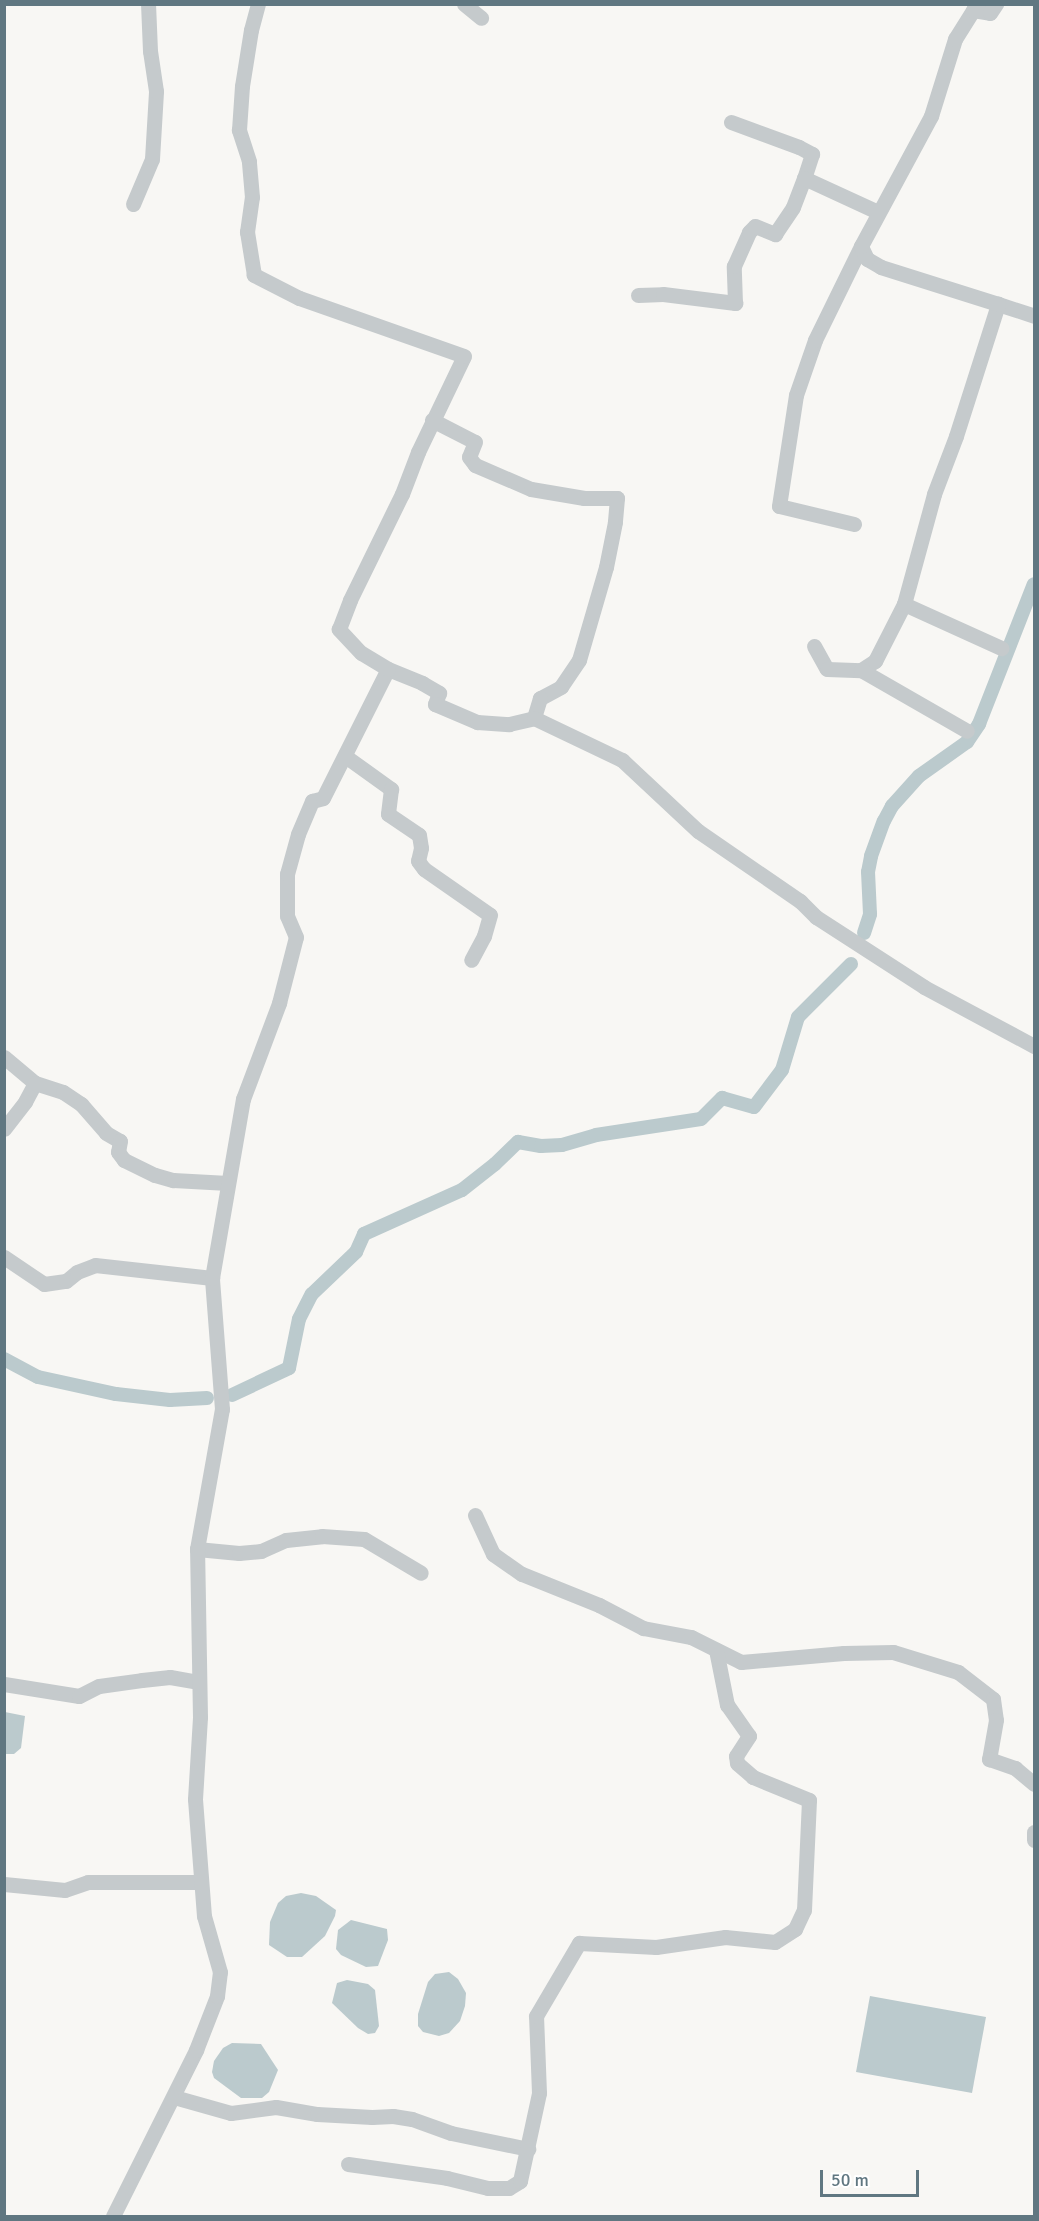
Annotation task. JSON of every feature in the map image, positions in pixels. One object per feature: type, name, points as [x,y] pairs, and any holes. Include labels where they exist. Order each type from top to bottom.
[{"type":"street","points":[[134,204],[152,159],[156,91],[149,42],[148,4]]},
{"type":"street","points":[[258,4],[251,30],[242,86],[239,130],[249,161],[252,197],[248,232],[254,275],[307,302],[464,356],[432,420],[402,494],[350,600],[339,629],[361,653],[388,669],[422,683],[439,693],[435,704],[477,722],[509,724],[534,718],[622,760],[698,831],[800,901],[816,917],[924,987],[1035,1046]]},
{"type":"street","points":[[464,4],[482,18]]},
{"type":"street","points":[[854,524],[778,506],[796,394],[815,340],[878,213],[931,116],[955,39],[973,10],[990,13],[996,4]]},
{"type":"street","points":[[638,296],[663,294],[735,303],[734,266],[749,232],[755,226],[775,234],[793,207],[812,154],[731,122]]},
{"type":"street","points":[[804,178],[878,213]]},
{"type":"street","points":[[861,246],[867,259],[881,267],[1035,316]]},
{"type":"street","points":[[861,670],[875,661],[904,604],[934,494],[956,436],[998,304]]},
{"type":"street","points":[[432,420],[475,442],[469,457],[475,465],[531,489],[584,498],[617,498],[615,522],[606,567],[579,660],[561,687],[540,698],[534,718]]},
{"type":"street","points":[[904,604],[1001,648]]},
{"type":"street","points":[[814,646],[827,669],[861,670],[967,731]]},
{"type":"street","points":[[112,2217],[140,2157],[174,2097],[204,2034],[218,1996],[220,1972],[204,1916],[195,1799],[200,1717],[197,1549],[222,1409],[212,1278],[228,1183],[243,1100],[279,1003],[296,936],[287,916],[287,874],[298,834],[312,801],[323,798],[388,669]]},
{"type":"street","points":[[345,756],[391,789],[388,814],[419,835],[421,848],[418,861],[424,869],[490,915],[484,936],[471,960]]},
{"type":"street","points":[[4,1057],[34,1083],[63,1092],[81,1104],[106,1133],[120,1141],[118,1152],[124,1160],[154,1175],[172,1180],[228,1183]]},
{"type":"street","points":[[4,1129],[26,1102],[34,1083]]},
{"type":"street","points":[[4,1257],[44,1284],[66,1281],[77,1272],[96,1265],[212,1278]]},
{"type":"street","points":[[475,1515],[494,1554],[522,1574],[599,1605],[643,1628],[692,1637],[741,1662],[844,1653],[893,1652],[958,1672],[993,1699],[996,1720],[989,1759],[1015,1768],[1035,1784]]},
{"type":"street","points":[[197,1549],[239,1553],[261,1551],[286,1540],[322,1536],[364,1539],[421,1573]]},
{"type":"street","points":[[348,2164],[399,2170],[488,2188],[509,2188],[520,2181],[539,2093],[536,2016],[579,1943],[656,1947],[726,1936],[775,1942],[787,1937],[800,1920],[804,1910],[808,1800],[753,1777],[737,1763],[736,1756],[749,1736],[727,1706],[716,1650]]},
{"type":"street","points":[[4,1684],[80,1696],[99,1686],[142,1680],[170,1677],[198,1682]]},
{"type":"street","points":[[1035,1832],[1035,1840]]},
{"type":"street","points":[[4,1884],[65,1890],[88,1882],[201,1882]]},
{"type":"street","points":[[174,2097],[231,2113],[276,2107],[293,2112],[412,2118],[451,2133],[528,2149]]},
{"type":"shaded area","points":[[5,1712],[25,1716],[21,1748],[14,1754],[5,1754]]},
{"type":"shaded area","points":[[301,1893],[316,1896],[336,1910],[335,1916],[325,1936],[302,1957],[287,1957],[269,1945],[270,1922],[278,1903],[286,1896]]},
{"type":"shaded area","points":[[351,1920],[387,1929],[388,1940],[378,1966],[366,1967],[341,1955],[336,1949],[338,1930]]},
{"type":"shaded area","points":[[449,1972],[458,1979],[466,1993],[460,2021],[449,2033],[439,2036],[423,2032],[418,2026],[418,2014],[428,1982],[435,1974]]},
{"type":"shaded area","points":[[347,1980],[368,1984],[375,1990],[379,2026],[375,2033],[368,2034],[358,2028],[332,2003],[337,1983]]},
{"type":"shaded area","points":[[870,1996],[986,2017],[972,2093],[856,2072]]},
{"type":"shaded area","points":[[232,2043],[261,2044],[278,2070],[269,2092],[262,2098],[241,2098],[214,2078],[212,2072],[214,2061],[223,2048]]},
{"type":"waterway","points":[[864,933],[870,914],[868,872],[871,856],[884,821],[892,806],[919,776],[967,742],[979,724],[1034,584]]},
{"type":"waterway","points":[[232,1395],[289,1368],[299,1319],[312,1294],[356,1252],[364,1234],[462,1190],[518,1142],[541,1146],[562,1145],[596,1135],[701,1119],[722,1098],[754,1107],[782,1070],[798,1017],[851,964]]},
{"type":"waterway","points":[[4,1359],[38,1377],[116,1394],[170,1400],[207,1398]]}]
